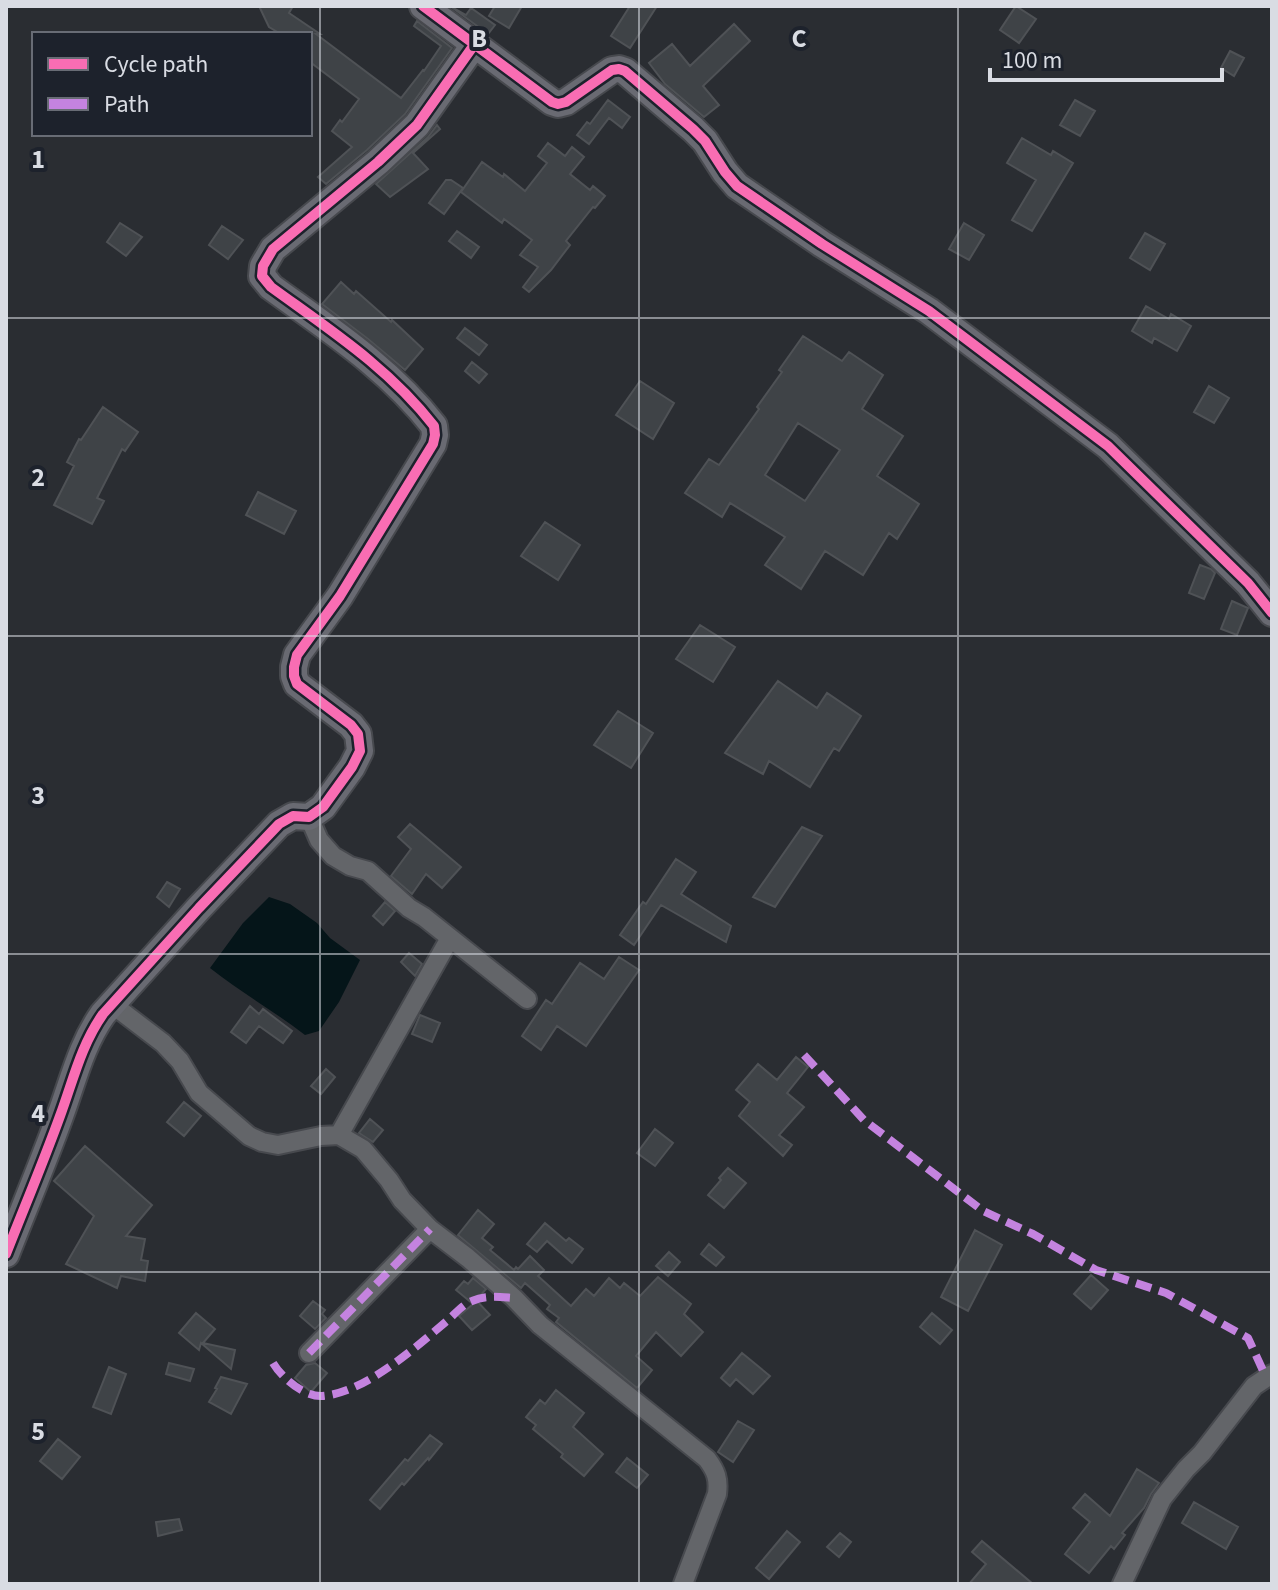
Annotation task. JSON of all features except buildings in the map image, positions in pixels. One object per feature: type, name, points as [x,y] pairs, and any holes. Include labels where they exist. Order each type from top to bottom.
[{"type":"street","points":[[423,6],[558,104],[566,102],[612,70],[625,71],[705,141],[737,186],[929,311],[1108,446],[1248,583],[1272,613]]},
{"type":"street","points":[[6,1254],[91,1031],[199,908],[279,824],[293,816],[309,817],[323,807],[360,751],[358,734],[344,718],[297,684],[294,667],[297,655],[340,596],[433,444],[434,426],[397,383],[359,351],[271,287],[262,276],[263,266],[273,249],[378,162],[417,125],[474,45]]},
{"type":"street","points":[[309,817],[319,840],[333,856],[350,866],[368,871],[409,908],[527,999]]},
{"type":"street","points":[[339,1135],[450,938]]},
{"type":"street","points":[[110,1006],[133,1019],[163,1043],[180,1061],[199,1093],[249,1136],[278,1145],[339,1135],[363,1149],[402,1200],[430,1229],[503,1288],[540,1325],[707,1459],[716,1472],[719,1483],[717,1494],[683,1584]]},
{"type":"street","points":[[309,1353],[430,1229]]},
{"type":"street","points":[[1122,1584],[1162,1499],[1254,1386],[1272,1374]]},
{"type":"shaded area","points":[[269,897],[290,904],[360,960],[339,1002],[319,1031],[305,1035],[210,968],[243,923]]},
{"type":"marked path","points":[[804,1055],[864,1120],[983,1211],[1033,1234],[1096,1270],[1166,1293],[1248,1338],[1266,1377]]},
{"type":"marked path","points":[[309,1353],[430,1229]]},
{"type":"marked path","points":[[273,1363],[301,1390],[322,1396],[338,1393],[389,1367],[468,1303],[487,1297],[514,1298]]},
{"type":"cycle path","points":[[423,6],[558,104],[566,102],[612,70],[625,71],[705,141],[737,186],[929,311],[1108,446],[1248,583],[1272,613]]},
{"type":"cycle path","points":[[6,1254],[83,1051],[103,1014],[279,824],[293,816],[309,817],[323,807],[360,751],[358,734],[351,725],[297,684],[294,667],[297,655],[340,596],[433,444],[434,426],[378,368],[271,287],[262,276],[263,266],[273,249],[378,162],[417,125],[474,45]]}]
